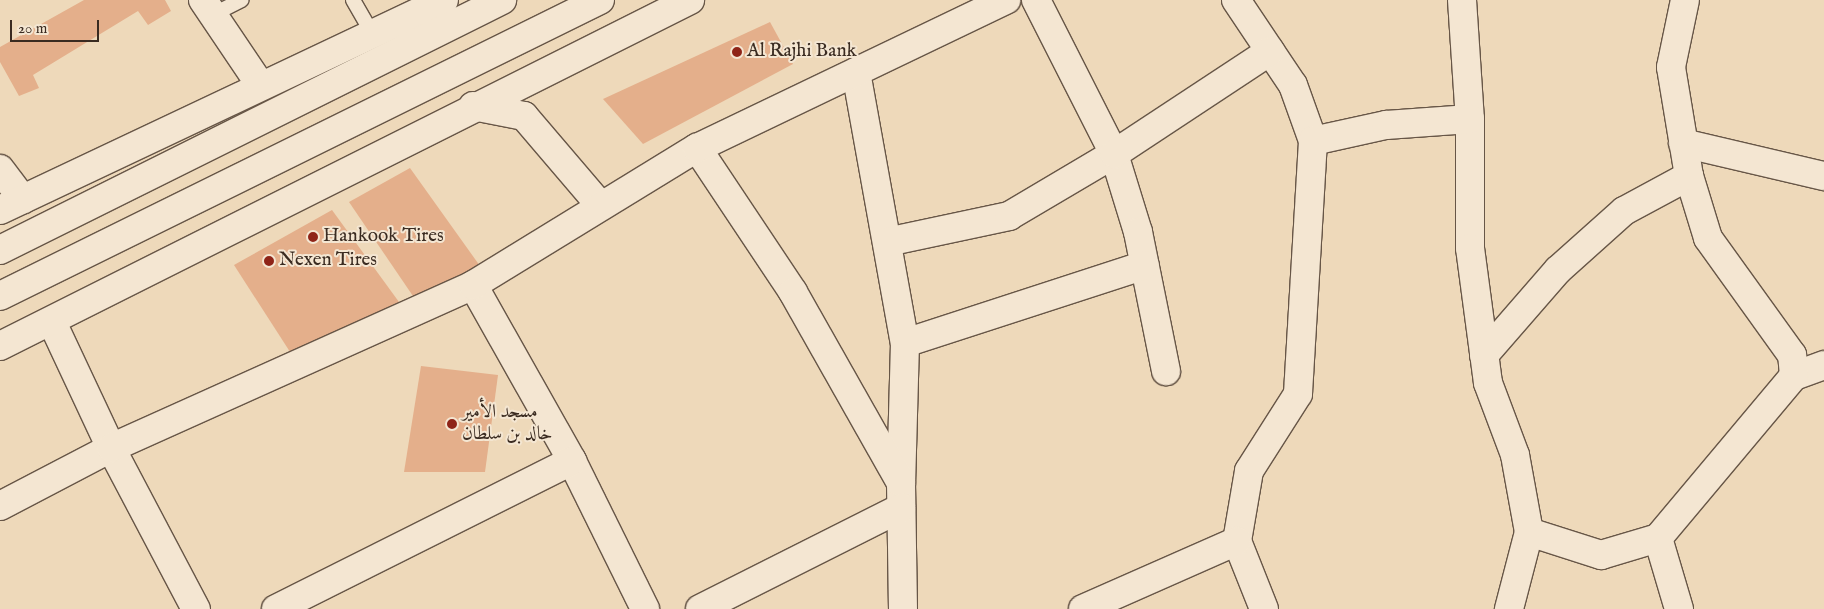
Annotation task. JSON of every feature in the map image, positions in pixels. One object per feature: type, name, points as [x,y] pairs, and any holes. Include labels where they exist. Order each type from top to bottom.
[{"type":"street","points":[[0,169],[11,204],[444,0]]},
{"type":"street","points":[[0,250],[502,0]]},
{"type":"street","points":[[0,296],[600,0]]},
{"type":"street","points":[[0,346],[52,322],[473,106],[690,0]]},
{"type":"street","points":[[0,506],[110,448],[473,285],[600,205],[697,148],[1006,0]]},
{"type":"street","points":[[1036,0],[1114,154],[1145,265],[1166,371]]},
{"type":"street","points":[[1236,0],[1293,84],[1313,141],[1298,394],[1249,471],[1236,541],[1264,609]]},
{"type":"street","points":[[1462,0],[1470,119],[1470,248],[1488,383],[1515,455],[1529,532],[1509,609]]},
{"type":"street","points":[[1685,0],[1671,67],[1689,176],[1708,238],[1792,355],[1794,376]]},
{"type":"street","points":[[208,7],[261,86]]},
{"type":"street","points":[[887,242],[1009,216],[1114,154],[1270,51]]},
{"type":"street","points":[[856,72],[906,343],[901,495],[903,609]]},
{"type":"street","points":[[473,106],[524,116],[600,205]]},
{"type":"street","points":[[1313,141],[1386,125],[1470,119]]},
{"type":"street","points":[[1683,143],[1824,176]]},
{"type":"street","points":[[697,148],[793,292],[901,495]]},
{"type":"street","points":[[1484,355],[1558,270],[1624,211],[1689,176]]},
{"type":"street","points":[[906,343],[1145,265]]},
{"type":"street","points":[[473,285],[572,461],[645,609]]},
{"type":"street","points":[[52,322],[110,448],[196,609]]},
{"type":"street","points":[[1529,532],[1600,555],[1658,538],[1794,376],[1824,365]]},
{"type":"street","points":[[276,609],[572,461]]},
{"type":"street","points":[[700,609],[901,495]]},
{"type":"street","points":[[1658,538],[1679,609]]},
{"type":"street","points":[[1083,609],[1236,541]]},
{"type":"lane","points":[[208,7],[242,0]]},
{"type":"lane","points":[[353,0],[372,33]]},
{"type":"building","points":[[84,0],[165,0],[171,11],[148,25],[138,11],[33,75],[39,88],[19,96],[0,62],[0,47]]},
{"type":"building","points":[[770,22],[793,64],[643,144],[603,99]]},
{"type":"building","points":[[410,168],[480,266],[415,299],[349,202]]},
{"type":"building","points":[[332,210],[399,302],[292,355],[234,265]]},
{"type":"building","name":"مسجد الأمير خالد بن سلطان","points":[[421,366],[498,375],[485,472],[404,472]]},
{"type":"place","name":"Al Rajhi Bank","points":[[737,52]]},
{"type":"place","name":"Hankook Tires","points":[[313,237]]},
{"type":"place","name":"Nexen Tires","points":[[269,261]]},
{"type":"place","name":"مسجد الأمير خالد بن سلطان","points":[[452,424]]}]
